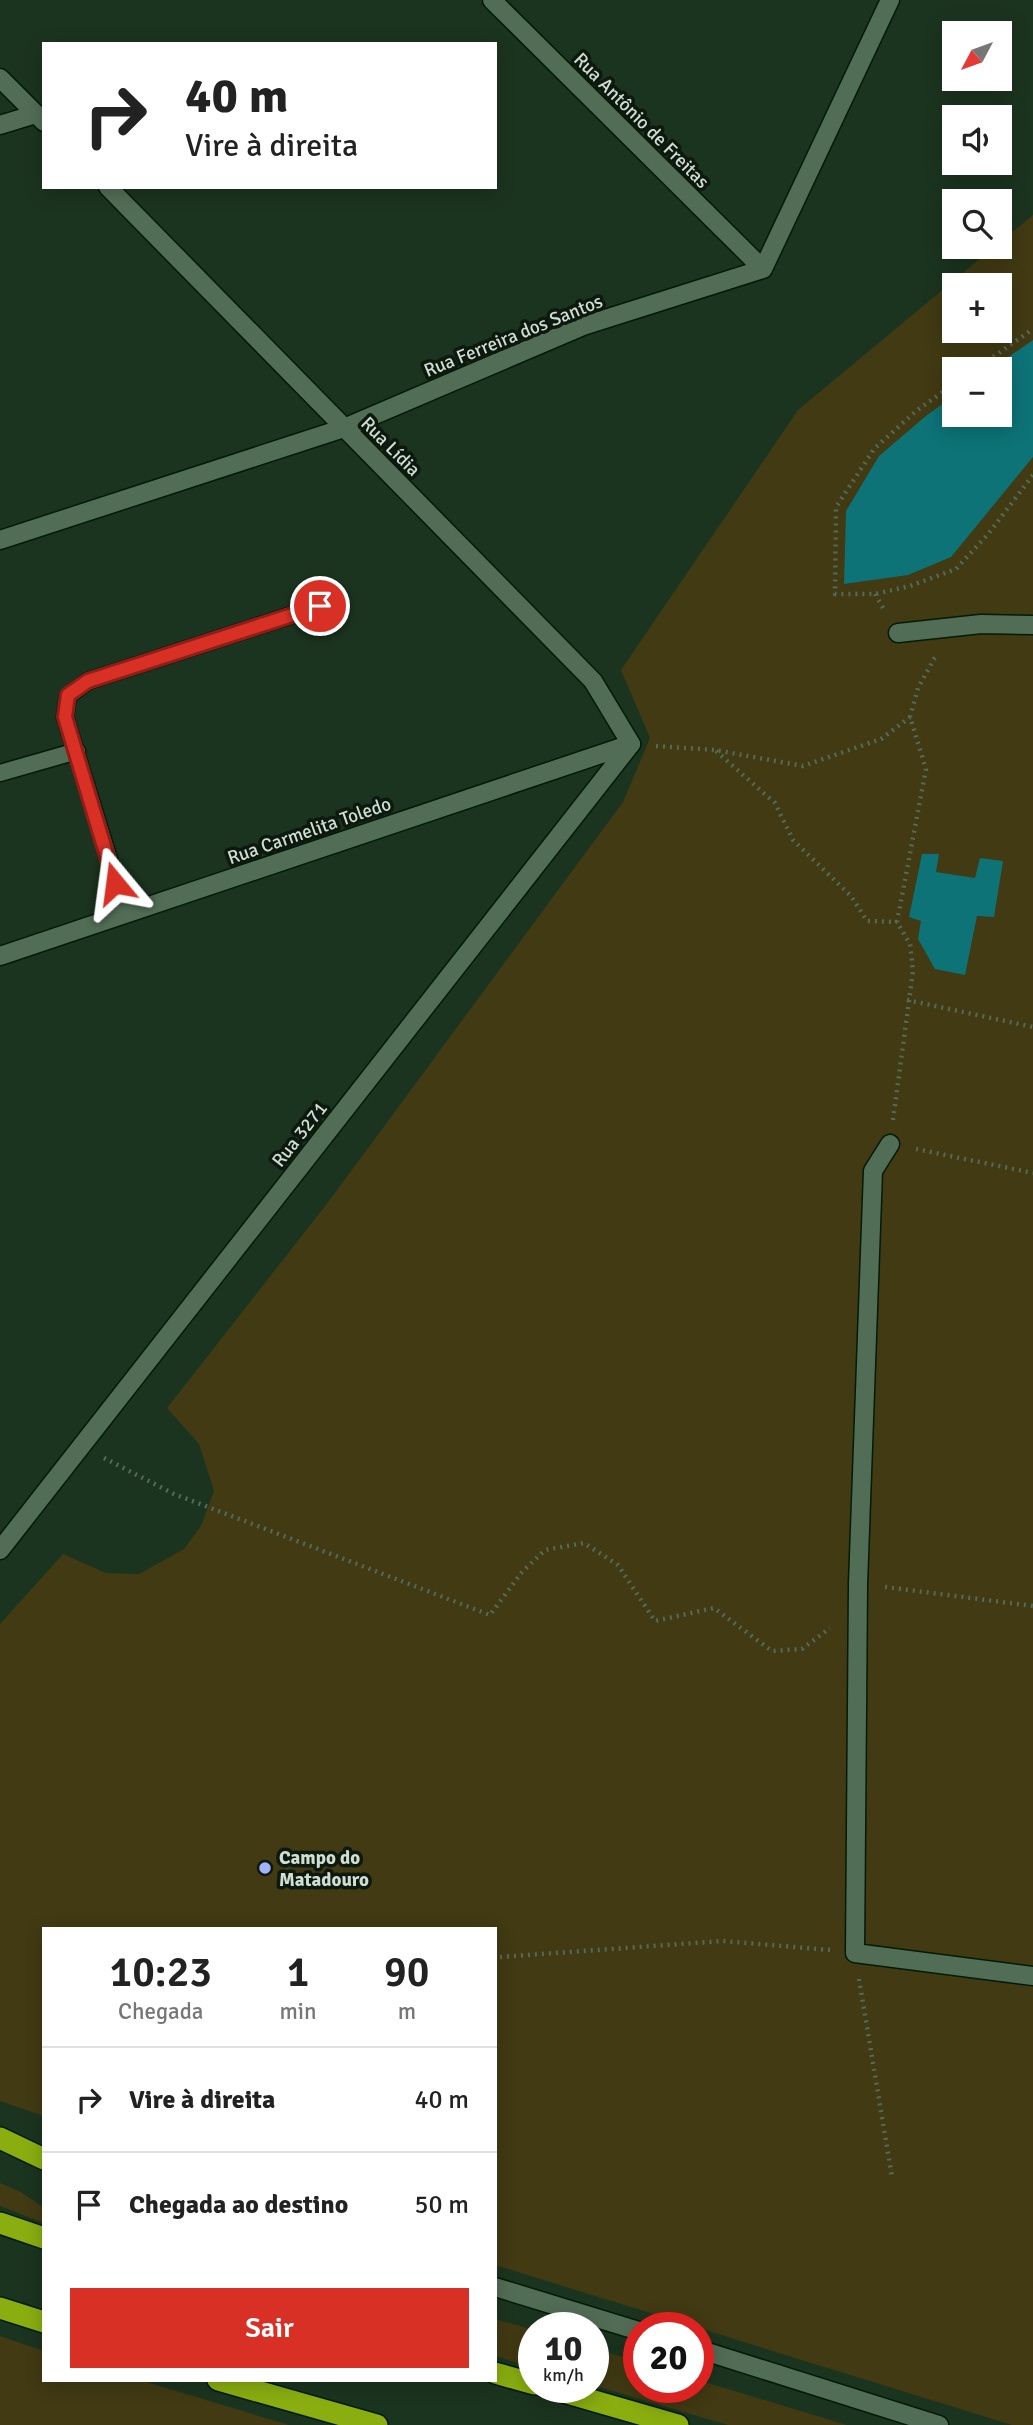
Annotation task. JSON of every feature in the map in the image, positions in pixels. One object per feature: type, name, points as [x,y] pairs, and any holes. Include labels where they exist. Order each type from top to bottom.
[{"type":"highway","points":[[0,2136],[42,2158]]},
{"type":"highway","points":[[0,2222],[42,2237]]},
{"type":"highway","points":[[0,2308],[42,2321]]},
{"type":"highway","points":[[497,2374],[518,2379]]},
{"type":"highway","points":[[225,2382],[377,2425]]},
{"type":"highway","points":[[602,2403],[678,2425]]},
{"type":"street","name":"Rua Antônio de Freitas","points":[[492,0],[763,269]]},
{"type":"street","points":[[763,269],[890,0]]},
{"type":"street","points":[[0,78],[40,118]]},
{"type":"street","points":[[0,125],[40,118]]},
{"type":"street","name":"Rua Lídia","points":[[110,189],[593,681],[631,744]]},
{"type":"street","name":"Rua Ferreira dos Santos","points":[[0,540],[344,428],[583,326],[763,269]]},
{"type":"street","points":[[898,633],[981,624],[1033,625]]},
{"type":"street","name":"Rua Carmelita Toledo","points":[[0,956],[631,744]]},
{"type":"street","name":"Rua 3271","points":[[0,1550],[631,744]]},
{"type":"street","points":[[890,1144],[873,1171],[858,1584],[855,1953],[1033,1976]]},
{"type":"street","points":[[0,2136],[42,2147]]},
{"type":"street","points":[[497,2288],[623,2326]]},
{"type":"street","points":[[714,2355],[939,2425]]},
{"type":"lane","points":[[126,914],[65,717],[68,695],[88,681],[320,606]]},
{"type":"lane","points":[[0,773],[77,751]]},
{"type":"path","points":[[992,357],[1033,329]]},
{"type":"path","points":[[942,393],[916,411],[874,449],[836,507],[835,594],[875,594],[910,586],[956,569],[989,533],[1033,475]]},
{"type":"path","points":[[944,652],[934,659],[918,688],[910,718],[926,769],[897,922],[910,944],[913,971],[890,1144],[1033,1173]]},
{"type":"path","points":[[631,744],[715,750],[803,766],[881,739],[910,718]]},
{"type":"path","points":[[715,750],[775,803],[793,839],[852,896],[867,921],[897,922]]},
{"type":"path","points":[[908,1000],[1033,1027]]},
{"type":"path","points":[[81,1446],[174,1494],[490,1615],[522,1572],[545,1550],[584,1543],[618,1564],[655,1621],[714,1608],[772,1651],[802,1648],[828,1631],[858,1584],[1033,1606]]},
{"type":"path","points":[[500,1957],[723,1941],[855,1953],[892,2178]]},
{"type":"shaded area","points":[[1033,215],[1033,2425],[1012,2425],[714,2333],[714,2312],[647,2312],[497,2266],[497,1927],[42,1927],[42,2115],[0,2101],[0,1624],[63,1554],[106,1573],[139,1574],[184,1549],[201,1526],[214,1491],[199,1444],[167,1408],[329,1201],[623,802],[650,738],[621,670],[798,410],[942,290],[942,343],[1012,343],[1012,273],[963,273],[980,259],[1012,259],[1012,232]]},
{"type":"shaded area","points":[[0,2183],[21,2192],[42,2207],[42,2222],[0,2206]]},
{"type":"shaded area","points":[[497,2320],[518,2325],[518,2363],[497,2357]]},
{"type":"shaded area","points":[[0,2336],[42,2350],[42,2382],[147,2382],[289,2425],[0,2425]]},
{"type":"shaded area","points":[[609,2353],[623,2357],[623,2394],[609,2390]]},
{"type":"shaded area","points":[[714,2385],[847,2425],[728,2425],[654,2403],[714,2403]]},
{"type":"water","points":[[1033,340],[1033,457],[951,557],[908,575],[844,584],[846,511],[879,456],[942,404],[942,427],[1012,427],[1012,357],[1008,357]]},
{"type":"water","points":[[922,854],[939,854],[936,872],[975,878],[980,858],[1003,861],[994,917],[977,916],[965,975],[935,969],[918,939],[921,921],[909,917]]},
{"type":"place","name":"Campo do Matadouro","points":[[265,1868]]},
{"type":"route","points":[[115,883],[65,717],[68,695],[88,681],[320,606]]}]
